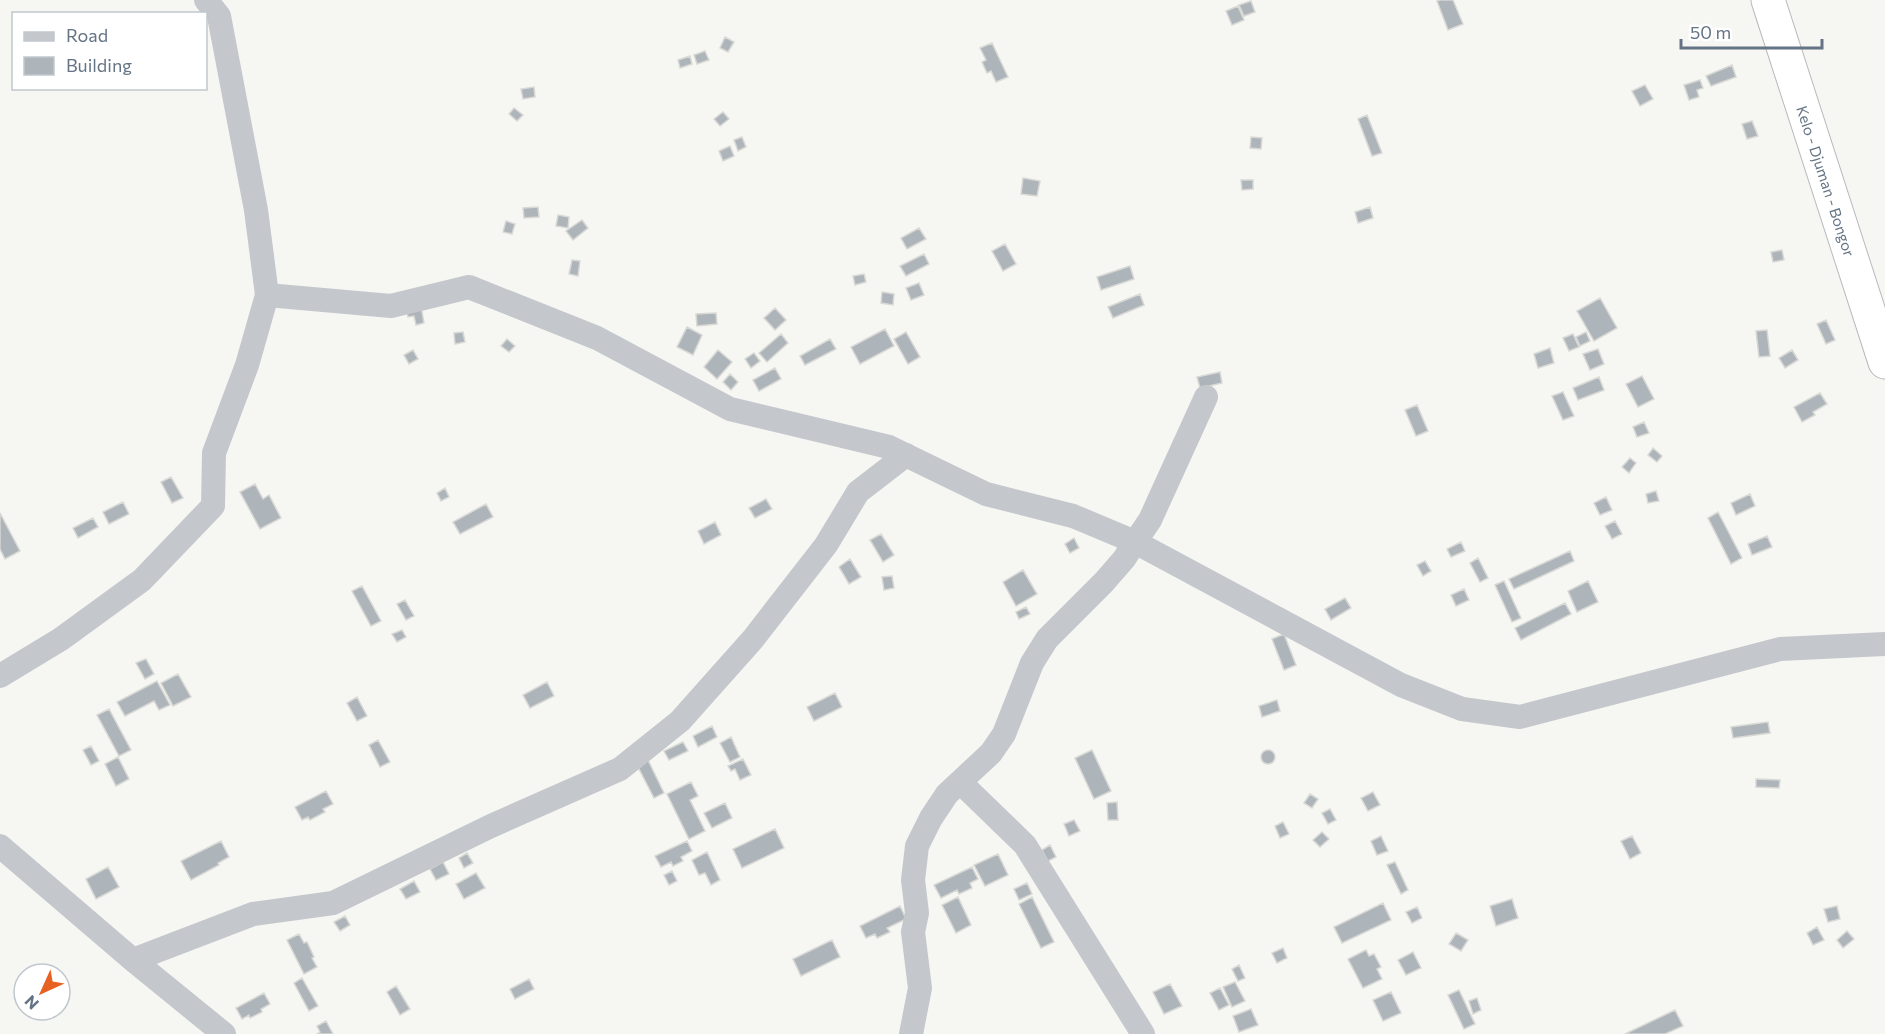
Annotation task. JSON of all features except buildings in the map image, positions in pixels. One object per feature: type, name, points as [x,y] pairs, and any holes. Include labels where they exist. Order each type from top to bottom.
[{"type":"highway","name":"Kelo - Djuman - Bongor","points":[[1768,0],[1885,362]]},
{"type":"street","points":[[0,676],[61,639],[142,580],[213,506],[214,453],[247,364],[267,295],[256,210],[219,16],[207,0]]},
{"type":"street","points":[[267,295],[391,306],[469,287],[597,338],[730,409],[889,447],[986,495],[1073,516],[1136,542],[1401,685],[1462,709],[1520,717],[1780,650],[1885,644]]},
{"type":"street","points":[[911,1034],[920,988],[913,932],[917,913],[913,880],[916,846],[942,802],[991,753],[1004,734],[1032,663],[1047,639],[1104,582],[1136,542],[1150,520],[1206,397]]},
{"type":"street","points":[[133,960],[253,914],[333,903],[491,826],[620,769],[680,721],[753,639],[819,554],[858,492],[906,455]]},
{"type":"street","points":[[960,782],[1025,845],[1143,1034]]},
{"type":"street","points":[[0,846],[133,960],[224,1034]]}]
